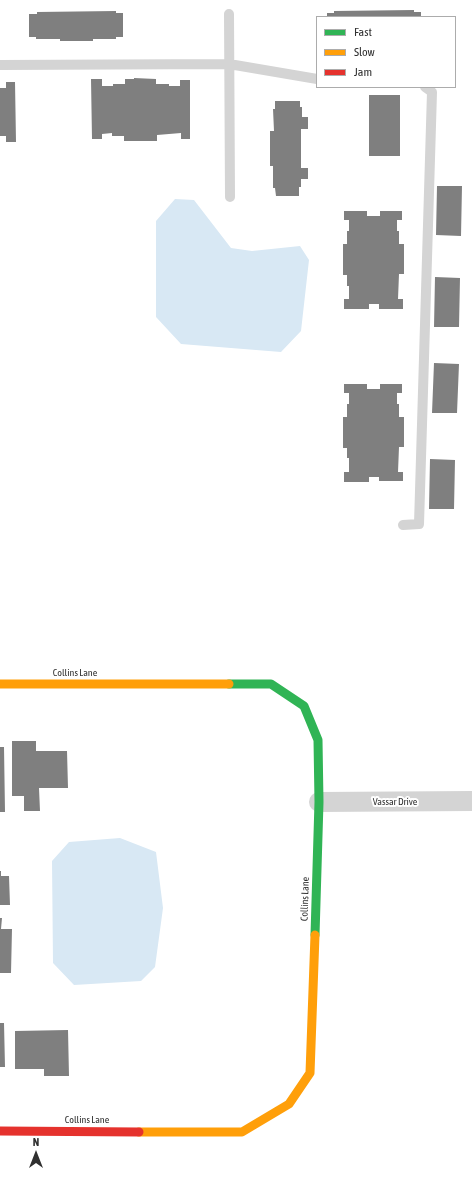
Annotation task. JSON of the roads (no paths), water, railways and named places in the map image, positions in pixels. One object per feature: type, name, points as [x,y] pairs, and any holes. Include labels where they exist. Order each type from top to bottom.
[{"type":"street","name":"Collins Lane","points":[[0,684],[271,684],[304,706],[318,740],[319,802],[310,1074],[289,1104],[242,1132],[0,1131]]},
{"type":"street","name":"Vassar Drive","points":[[319,802],[472,801]]},
{"type":"lane","points":[[229,14],[230,197]]},
{"type":"lane","points":[[0,65],[229,64],[316,79]]},
{"type":"lane","points":[[403,525],[419,524],[432,92],[426,88]]},
{"type":"water","points":[[175,199],[194,200],[231,248],[252,251],[300,246],[309,260],[301,331],[281,352],[181,344],[156,317],[156,221]]},
{"type":"water","points":[[120,838],[156,852],[163,908],[155,967],[141,981],[74,985],[53,963],[52,861],[69,842]]}]
